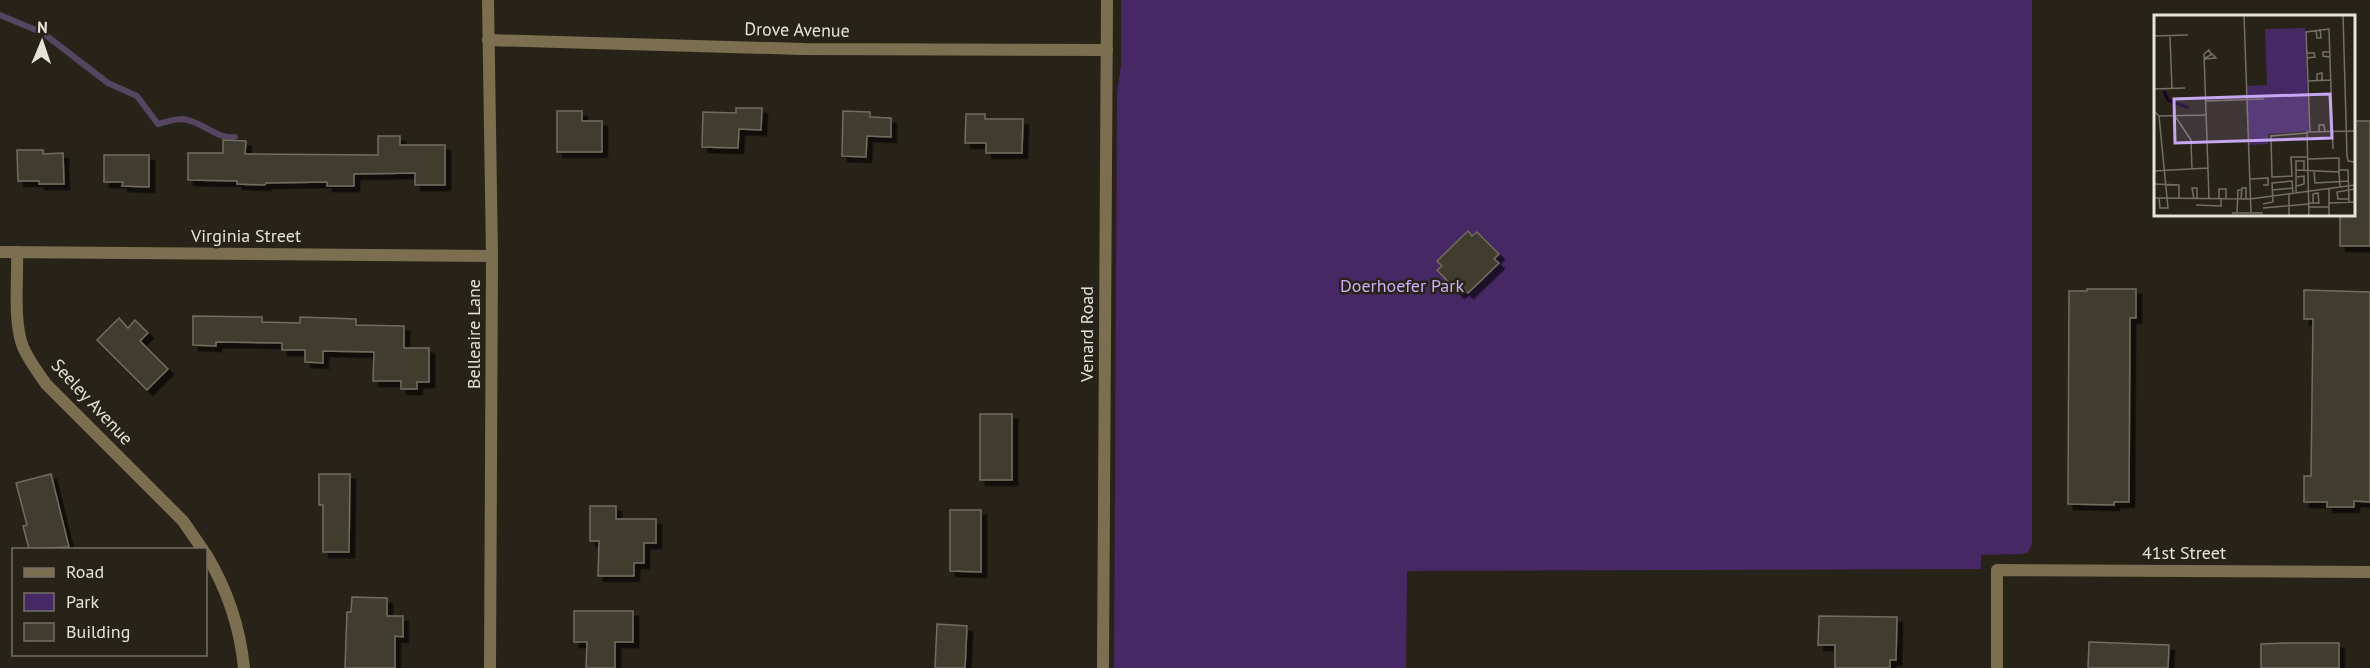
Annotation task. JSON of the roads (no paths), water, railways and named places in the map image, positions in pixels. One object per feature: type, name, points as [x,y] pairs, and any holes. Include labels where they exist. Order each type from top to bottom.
[{"type":"street","name":"Belleaire Lane","points":[[488,0],[492,256],[490,668]]},
{"type":"street","name":"Venard Road","points":[[1103,668],[1107,0]]},
{"type":"street","name":"Drove Avenue","points":[[488,40],[803,49],[1107,50]]},
{"type":"street","name":"Virginia Street","points":[[0,252],[492,256]]},
{"type":"street","name":"Seeley Avenue","points":[[17,252],[18,316],[22,345],[30,361],[46,384],[183,521],[201,548]]},
{"type":"street","points":[[207,556],[229,602],[238,631],[244,668]]},
{"type":"street","name":"41st Street","points":[[1996,668],[1997,570],[2370,572]]},
{"type":"waterway","points":[[0,15],[43,33],[108,83],[137,96],[158,124],[173,120],[189,120],[222,136],[235,137]]},
{"type":"park label","name":"Doerhoefer Park","points":[[1402,286]]}]
